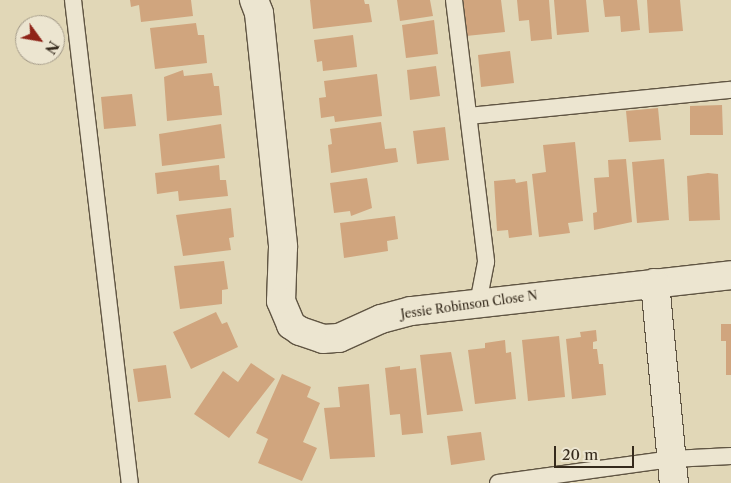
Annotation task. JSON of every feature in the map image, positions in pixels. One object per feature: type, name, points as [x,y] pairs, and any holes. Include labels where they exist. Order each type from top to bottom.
[{"type":"street","name":"Jessie Robinson Close N","points":[[254,0],[259,13],[284,260],[281,301],[291,325],[310,336],[339,338],[381,319],[411,311],[731,275]]},
{"type":"street","points":[[655,283],[674,471]]},
{"type":"lane","points":[[73,0],[130,483]]},
{"type":"lane","points":[[454,0],[486,262],[478,302]]},
{"type":"lane","points":[[469,116],[731,90]]},
{"type":"lane","points":[[498,483],[674,471],[731,456]]},
{"type":"building","points":[[130,0],[191,0],[193,16],[141,22],[139,5],[131,7]]},
{"type":"building","points":[[310,0],[364,0],[365,4],[369,4],[372,22],[313,29]]},
{"type":"building","points":[[397,0],[430,0],[433,16],[400,21]]},
{"type":"building","points":[[463,0],[501,0],[505,32],[466,36]]},
{"type":"building","points":[[517,0],[549,0],[552,39],[531,41],[529,20],[519,21]]},
{"type":"building","points":[[554,0],[586,0],[589,32],[557,35]]},
{"type":"building","points":[[603,0],[637,0],[640,30],[621,32],[620,16],[605,17]]},
{"type":"building","points":[[647,0],[680,0],[683,31],[649,33]]},
{"type":"building","points":[[434,20],[438,54],[406,58],[402,25]]},
{"type":"building","points":[[196,23],[198,35],[204,35],[207,63],[155,69],[150,28]]},
{"type":"building","points":[[353,35],[357,67],[323,71],[322,61],[317,62],[314,40]]},
{"type":"building","points":[[510,51],[514,83],[481,87],[478,55]]},
{"type":"building","points":[[436,66],[440,96],[410,100],[407,70]]},
{"type":"building","points":[[183,70],[184,76],[212,73],[214,86],[219,86],[222,115],[167,121],[164,77]]},
{"type":"building","points":[[377,74],[382,116],[335,122],[334,116],[321,118],[319,98],[326,97],[324,81]]},
{"type":"building","points":[[132,94],[136,126],[104,129],[101,97]]},
{"type":"building","points":[[722,105],[723,135],[690,135],[690,106]]},
{"type":"building","points":[[658,108],[661,140],[629,142],[626,111]]},
{"type":"building","points":[[381,122],[385,149],[396,148],[398,162],[331,173],[328,145],[332,144],[330,129]]},
{"type":"building","points":[[221,124],[225,158],[162,166],[159,134]]},
{"type":"building","points":[[445,127],[449,160],[417,164],[413,131]]},
{"type":"building","points":[[575,142],[583,221],[568,223],[570,233],[539,237],[532,174],[546,172],[543,145]]},
{"type":"building","points":[[626,159],[632,222],[594,230],[593,213],[597,212],[594,178],[609,177],[608,160]]},
{"type":"building","points":[[664,159],[669,220],[637,223],[632,162]]},
{"type":"building","points":[[219,165],[220,180],[226,180],[228,196],[179,201],[178,191],[157,194],[155,173]]},
{"type":"building","points":[[708,173],[718,174],[720,220],[689,221],[687,176]]},
{"type":"building","points":[[367,178],[372,208],[351,216],[350,211],[334,213],[330,183]]},
{"type":"building","points":[[515,179],[516,183],[527,181],[532,235],[509,238],[508,230],[497,231],[494,181]]},
{"type":"building","points":[[231,208],[234,237],[229,238],[231,250],[183,256],[176,215]]},
{"type":"building","points":[[395,216],[398,239],[387,241],[388,251],[344,258],[340,223]]},
{"type":"building","points":[[224,261],[228,289],[222,290],[222,304],[180,309],[174,266]]},
{"type":"building","points":[[216,312],[222,324],[227,322],[238,347],[191,369],[173,332]]},
{"type":"building","points":[[721,324],[731,324],[731,375],[726,375],[726,341],[721,341]]},
{"type":"building","points":[[596,330],[597,341],[593,342],[593,349],[597,349],[599,364],[603,364],[606,395],[572,399],[566,339],[581,337],[580,332]]},
{"type":"building","points":[[559,336],[565,397],[528,401],[522,340]]},
{"type":"building","points":[[505,340],[506,353],[511,352],[516,399],[475,404],[468,350],[485,348],[485,343]]},
{"type":"building","points":[[451,352],[463,411],[427,415],[420,355]]},
{"type":"building","points":[[251,363],[275,379],[229,438],[194,414],[223,371],[238,382]]},
{"type":"building","points":[[166,365],[171,398],[138,402],[133,369]]},
{"type":"building","points":[[400,366],[400,370],[416,368],[423,433],[402,435],[400,414],[390,415],[385,368]]},
{"type":"building","points":[[282,374],[311,387],[307,397],[320,403],[303,442],[317,448],[302,481],[258,463],[268,439],[256,433]]},
{"type":"building","points":[[369,384],[375,457],[330,459],[324,408],[340,407],[338,387]]},
{"type":"building","points":[[481,432],[485,460],[451,465],[447,436]]}]
